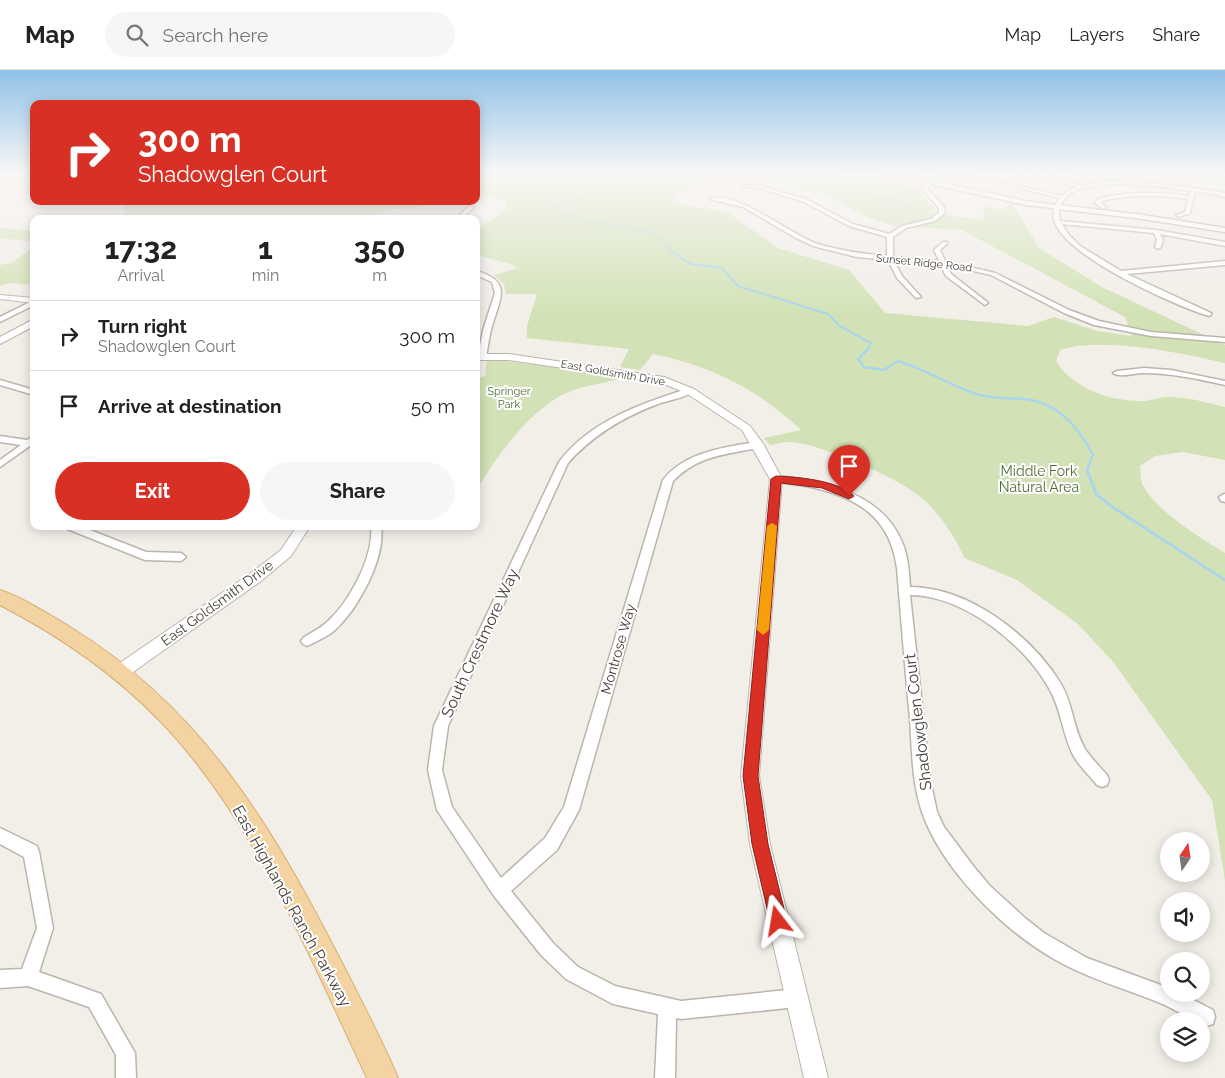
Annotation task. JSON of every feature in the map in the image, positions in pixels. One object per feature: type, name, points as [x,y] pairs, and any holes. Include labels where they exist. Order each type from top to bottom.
[{"type":"main road","name":"East Highlands Ranch Parkway","points":[[0,597],[43,618],[81,642],[120,672],[189,738],[215,771],[254,829],[298,908],[383,1078]]},
{"type":"street","name":"Sunset Ridge Road","points":[[769,220],[792,234],[814,244],[853,256],[941,263],[981,270],[1004,278],[1052,306],[1112,327],[1148,334],[1225,340]]},
{"type":"street","points":[[843,220],[890,236]]},
{"type":"street","points":[[918,297],[904,284],[890,260],[888,248],[890,236],[904,227],[933,220]]},
{"type":"street","points":[[1162,220],[1225,230]]},
{"type":"street","points":[[1057,222],[1156,232],[1225,244]]},
{"type":"street","points":[[1057,222],[1066,236],[1080,248],[1122,273],[1209,314]]},
{"type":"street","points":[[1156,232],[1160,240],[1158,247]]},
{"type":"street","points":[[945,243],[937,250],[941,263],[948,275],[985,302]]},
{"type":"street","points":[[1122,273],[1225,263]]},
{"type":"street","points":[[480,274],[492,278],[498,286],[499,298],[480,354]]},
{"type":"street","points":[[0,297],[30,301]]},
{"type":"street","points":[[0,320],[30,304]]},
{"type":"street","points":[[0,341],[30,324]]},
{"type":"street","name":"East Goldsmith Drive","points":[[480,357],[508,357],[661,379],[690,391],[746,428],[758,445],[776,479]]},
{"type":"street","points":[[1117,373],[1135,369],[1170,372],[1225,383]]},
{"type":"street","points":[[0,382],[30,392]]},
{"type":"street","name":"South Crestmore Way","points":[[690,391],[643,406],[608,423],[583,441],[564,462],[441,726],[435,770],[445,810],[500,890],[547,949],[572,974],[613,995],[681,1010],[797,998]]},
{"type":"street","points":[[0,439],[30,441]]},
{"type":"street","points":[[0,464],[30,442]]},
{"type":"street","name":"Montrose Way","points":[[500,890],[551,844],[571,810],[668,480],[677,469],[696,458],[722,450],[758,445]]},
{"type":"street","points":[[776,479],[750,776],[760,844],[816,1078]]},
{"type":"street","name":"Shadowglen Court","points":[[776,479],[798,480],[824,485],[849,496],[884,522],[897,541],[904,592],[923,786],[937,829],[959,863],[989,900],[1034,938],[1082,964],[1164,995],[1196,1012]]},
{"type":"street","points":[[79,530],[145,556],[181,557]]},
{"type":"street","name":"East Goldsmith Drive","points":[[120,672],[256,577],[286,553],[305,530]]},
{"type":"street","points":[[307,642],[332,625],[363,581],[378,548],[376,530]]},
{"type":"street","points":[[904,592],[925,591],[963,604],[993,621],[1018,640],[1045,670],[1057,689],[1079,752],[1102,780]]},
{"type":"street","points":[[0,836],[31,852],[44,928],[28,977]]},
{"type":"street","points":[[0,979],[28,977],[94,1000],[125,1053],[126,1078]]},
{"type":"street","points":[[665,1078],[667,1007]]},
{"type":"green space","name":"Middle Fork Natural Area","points":[[491,220],[738,220],[778,248],[849,270],[885,313],[1028,326],[1054,317],[1097,331],[1132,336],[1125,317],[962,230],[894,226],[876,220],[1022,220],[1039,248],[1102,287],[1225,345],[1225,363],[1165,351],[1119,345],[1077,346],[1060,350],[1056,361],[1063,370],[1081,385],[1092,391],[1114,398],[1141,401],[1165,397],[1180,397],[1225,407],[1225,460],[1183,452],[1155,456],[1140,466],[1143,486],[1158,505],[1180,523],[1225,553],[1225,881],[1212,800],[1114,663],[1078,624],[1017,580],[965,558],[952,534],[937,513],[923,499],[897,481],[857,462],[816,447],[786,442],[770,445],[764,438],[801,430],[785,415],[733,381],[695,365],[653,354],[640,370],[620,367],[629,349],[527,338],[527,326],[537,294],[506,294],[504,284],[494,275],[517,268],[511,264],[480,256],[480,228]]},
{"type":"green space","points":[[0,228],[30,231],[30,242],[0,238]]},
{"type":"green space","points":[[30,249],[30,285],[11,283],[0,286],[0,265],[12,263]]},
{"type":"green space","name":"Springer Park","points":[[487,359],[629,377],[581,388],[566,393],[552,401],[539,411],[515,436],[493,464],[480,485],[480,378],[485,376]]},
{"type":"waterway","points":[[584,220],[650,232],[661,238],[670,250]]},
{"type":"waterway","points":[[670,250],[691,264],[722,268],[738,286],[828,314],[840,326],[871,343],[868,349]]},
{"type":"waterway","points":[[868,349],[858,359],[864,367],[884,370],[898,361],[982,396],[1025,399],[1047,405],[1066,418],[1081,435],[1093,455],[1087,470],[1088,473]]},
{"type":"waterway","points":[[1088,472],[1096,494],[1111,506],[1225,580]]},
{"type":"slow traffic","points":[[763,630],[772,526]]},
{"type":"route","points":[[778,921],[760,844],[750,776],[776,479],[798,480],[824,485],[849,496]]}]
